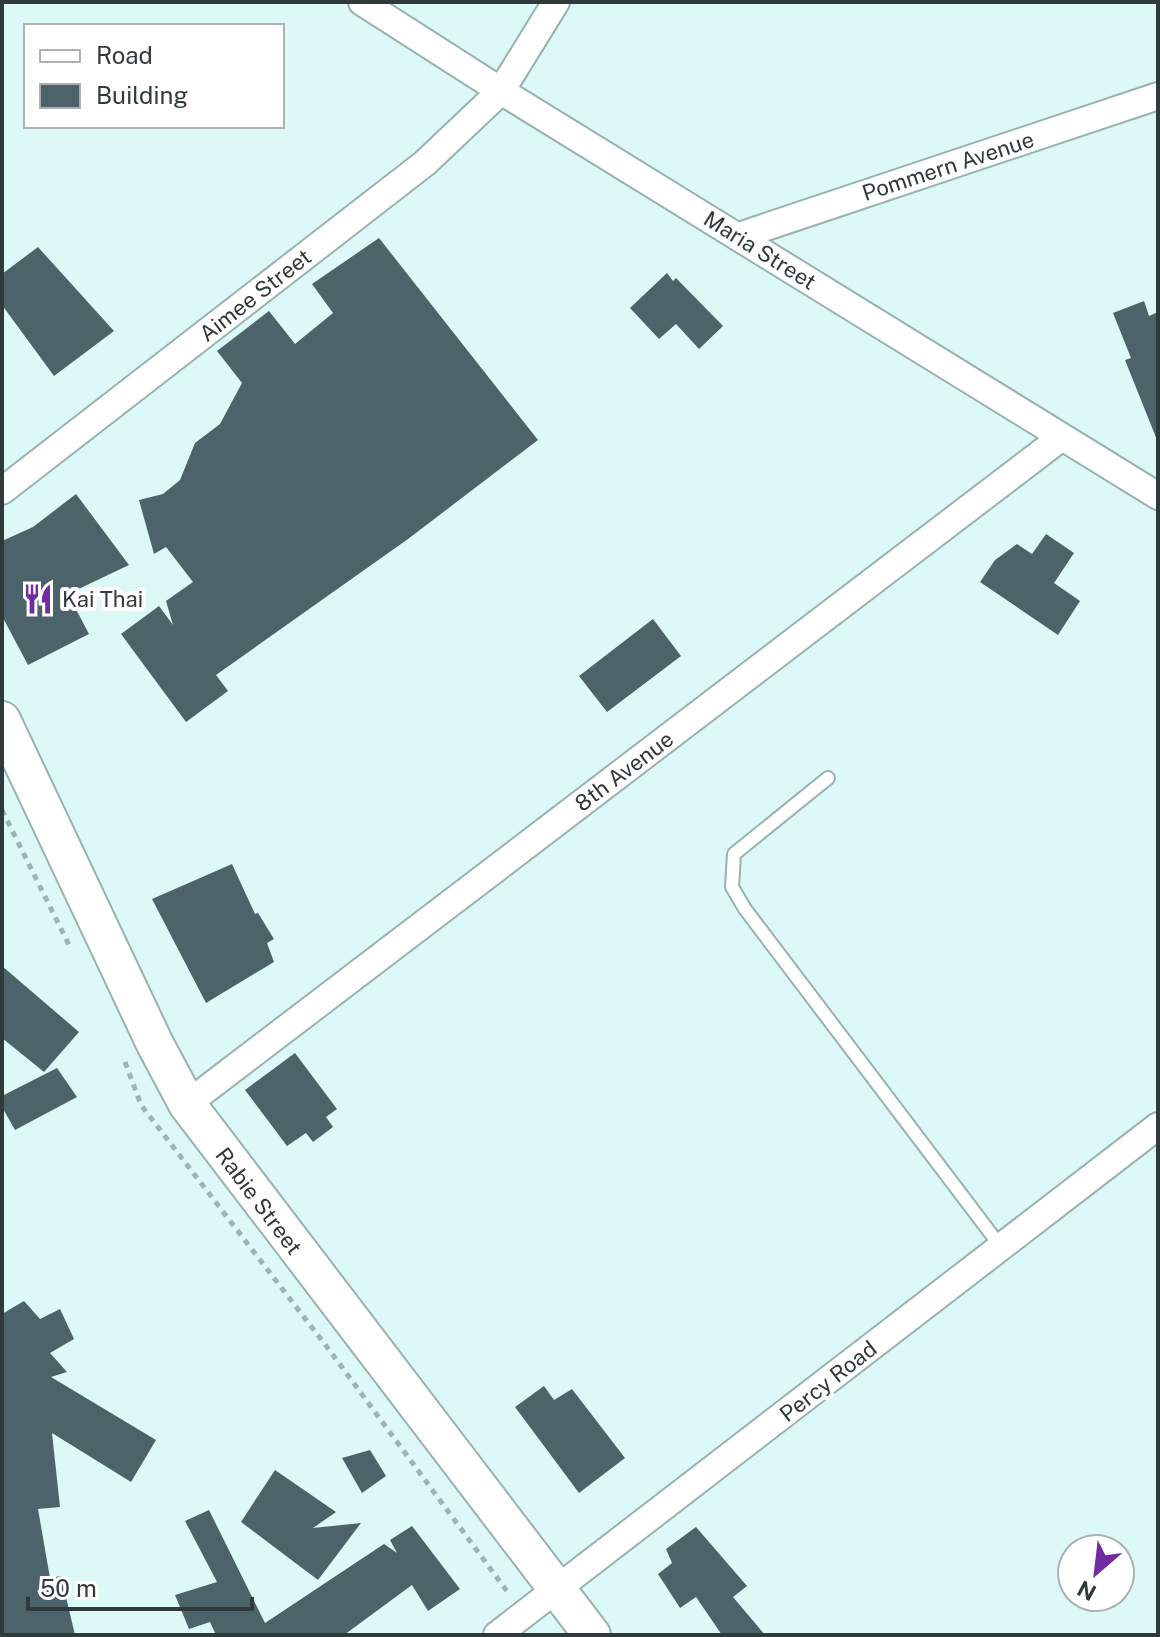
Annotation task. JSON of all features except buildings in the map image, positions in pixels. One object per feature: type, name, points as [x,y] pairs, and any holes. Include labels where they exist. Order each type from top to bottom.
[{"type":"street","name":"Maria Street","points":[[362,2],[1158,496]]},
{"type":"street","name":"Aimee Street","points":[[2,491],[425,163],[501,91],[556,2]]},
{"type":"street","name":"Pommern Avenue","points":[[739,236],[1158,96]]},
{"type":"street","name":"8th Avenue","points":[[187,1104],[1062,437]]},
{"type":"street","name":"Rabie Street","points":[[2,720],[121,974],[187,1104],[592,1635]]},
{"type":"street","name":"Percy Road","points":[[497,1635],[1158,1126]]},
{"type":"lane","points":[[828,778],[734,854],[732,887],[745,909],[1001,1247]]},
{"type":"place","name":"Kai Thai","points":[[38,599]]}]
